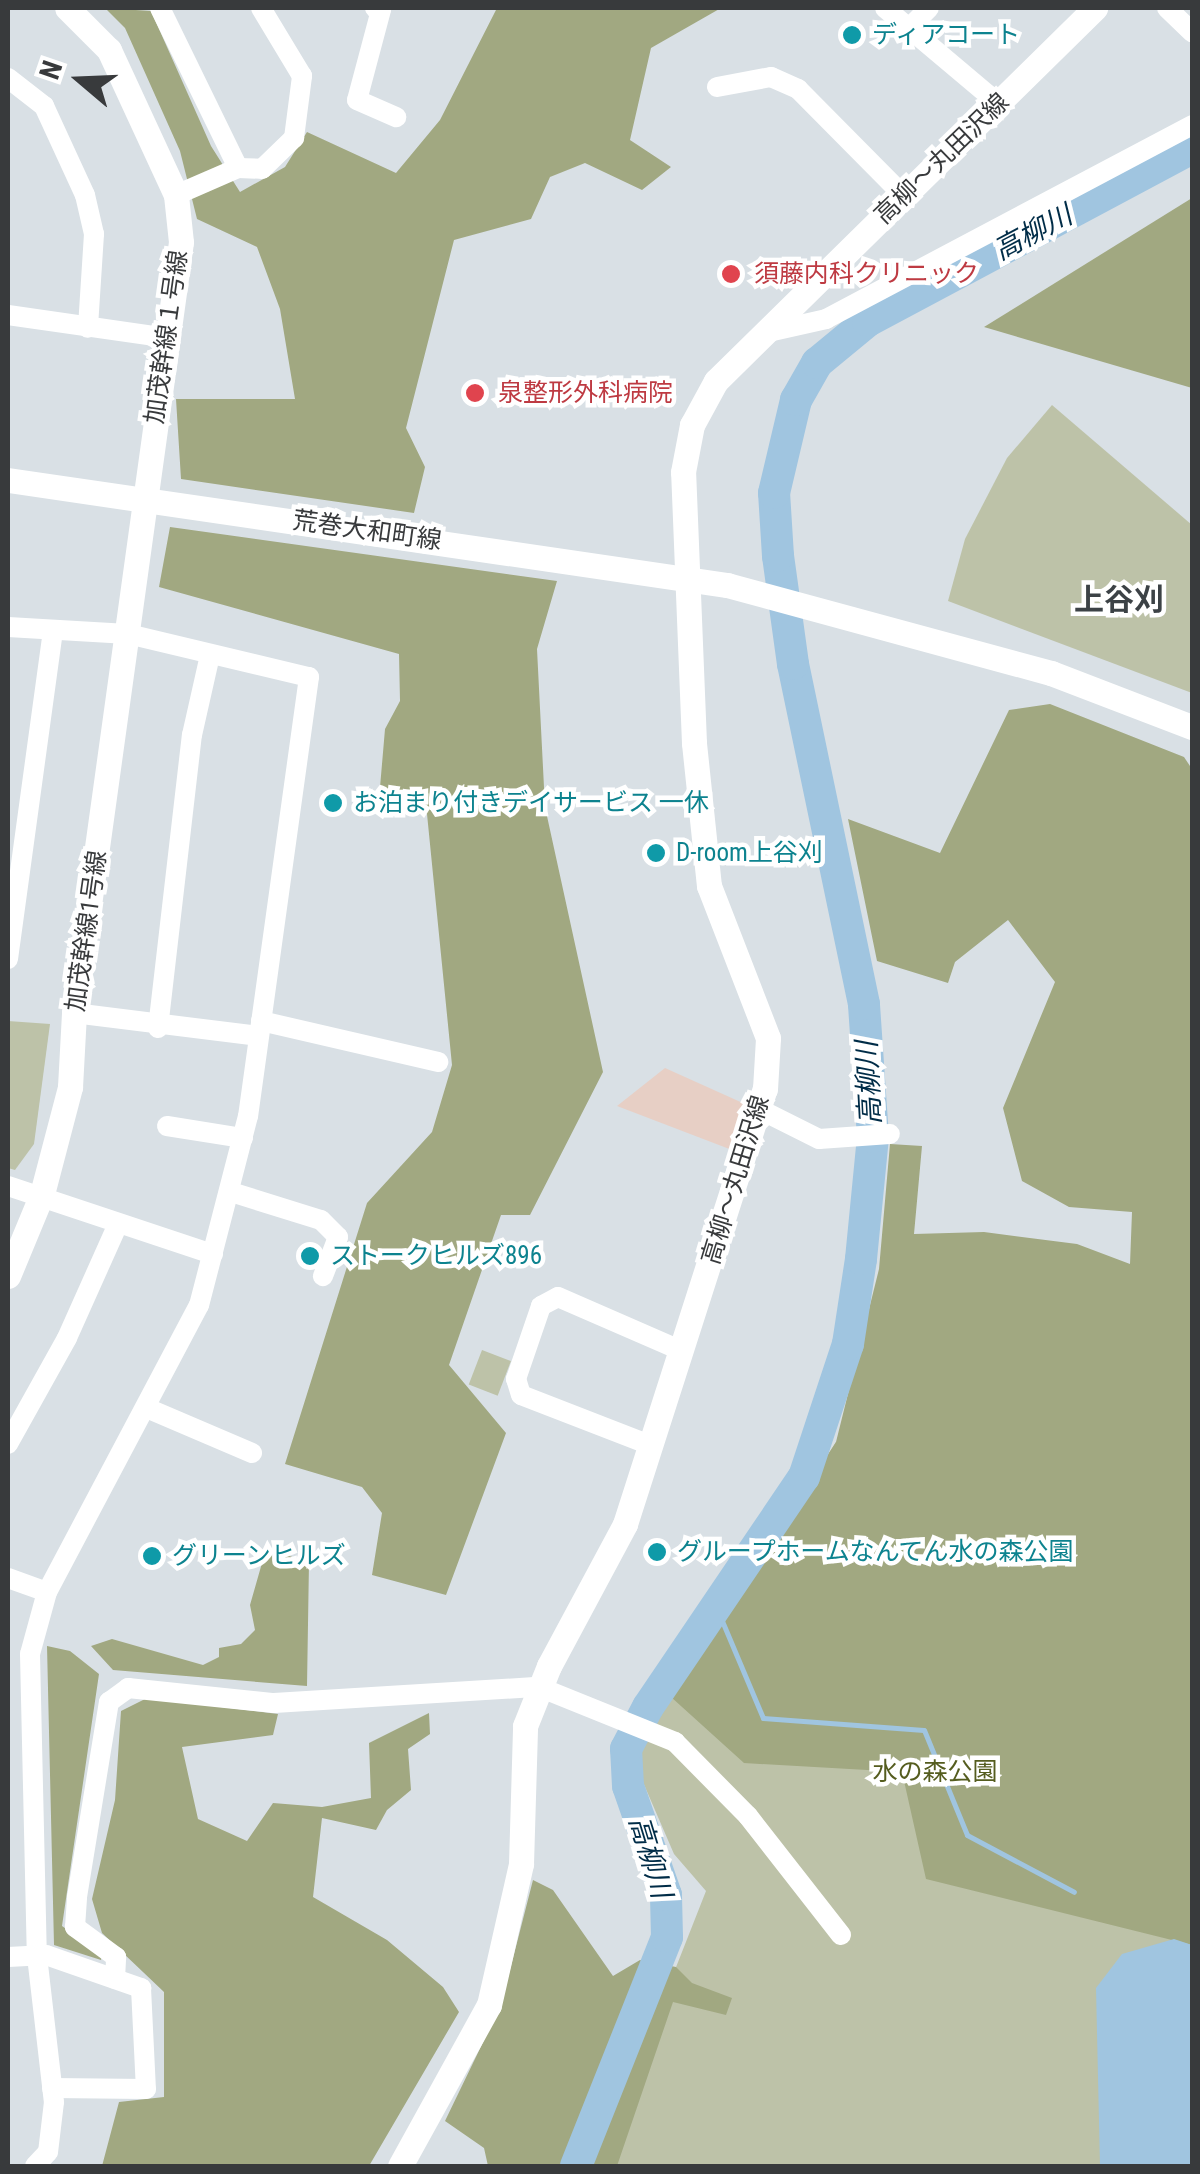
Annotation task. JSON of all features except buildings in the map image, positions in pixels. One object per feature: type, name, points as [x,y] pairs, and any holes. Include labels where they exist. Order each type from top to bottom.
[{"type":"street","name":"加茂幹線１号線","points":[[67,8],[109,50],[176,195],[181,242],[132,578]]},
{"type":"street","points":[[160,8],[238,168],[250,173],[284,152],[301,117],[302,76],[261,8]]},
{"type":"street","points":[[375,8],[381,10],[378,27],[357,100],[396,117]]},
{"type":"street","points":[[885,8],[998,103]]},
{"type":"street","points":[[909,28],[930,8]]},
{"type":"street","name":"高柳～丸田沢線","points":[[400,2166],[489,2005],[507,1943],[521,1864],[526,1726],[538,1687],[606,1569],[682,1351],[759,1109],[768,1038],[709,886],[694,743],[682,472],[692,425],[716,380],[1095,8]]},
{"type":"street","points":[[1167,8],[1192,32]]},
{"type":"street","points":[[8,78],[44,106],[86,194],[94,234],[88,328]]},
{"type":"street","points":[[717,87],[759,78],[783,81],[904,196]]},
{"type":"street","points":[[764,333],[826,319],[1192,125]]},
{"type":"street","points":[[176,195],[238,168]]},
{"type":"street","points":[[8,315],[167,338]]},
{"type":"street","name":"荒巻大和町線","points":[[8,480],[688,577],[802,602],[1051,673],[1192,727]]},
{"type":"street","name":"加茂幹線1号線","points":[[8,1276],[42,1194],[70,1087],[74,1013],[128,634],[132,578]]},
{"type":"street","points":[[8,627],[128,634],[309,678],[243,1138],[199,1305],[149,1409],[46,1592],[30,1654],[37,1956],[52,2088],[48,2152],[35,2166]]},
{"type":"street","points":[[8,960],[52,631]]},
{"type":"street","points":[[158,1028],[192,735],[210,654]]},
{"type":"street","points":[[74,1013],[158,1028],[260,1028],[438,1062]]},
{"type":"street","points":[[759,1109],[819,1139],[890,1134]]},
{"type":"street","points":[[167,1126],[243,1138]]},
{"type":"street","points":[[8,1186],[42,1194],[118,1224],[213,1254]]},
{"type":"street","points":[[231,1192],[321,1220],[338,1237],[324,1276]]},
{"type":"street","points":[[8,1444],[83,1308],[118,1224]]},
{"type":"street","points":[[650,1445],[521,1395],[516,1379],[541,1306],[558,1297],[682,1351]]},
{"type":"street","points":[[149,1409],[252,1453]]},
{"type":"street","points":[[8,1578],[46,1592]]},
{"type":"street","points":[[8,1649],[30,1654]]},
{"type":"street","points":[[115,1979],[116,1957],[76,1927],[76,1912],[108,1702],[128,1688],[274,1703],[538,1687],[676,1742],[748,1816],[841,1935]]},
{"type":"street","points":[[8,1957],[37,1956],[141,1988],[146,2090],[52,2088]]},
{"type":"shaded area","points":[[665,1068],[745,1104],[732,1150],[617,1106]]},
{"type":"green space","points":[[105,8],[151,11],[211,146],[240,192],[285,167],[307,132],[396,173],[440,120],[497,8],[721,8],[651,48],[630,140],[671,167],[642,190],[585,163],[550,177],[531,219],[454,240],[406,428],[425,467],[414,513],[181,479],[176,399],[295,399],[280,309],[257,247],[197,219],[180,151],[125,28]]},
{"type":"green space","points":[[1192,198],[1192,388],[984,327]]},
{"type":"green space","points":[[1052,405],[1192,525],[1192,693],[948,601],[965,539],[1007,458]]},
{"type":"green space","points":[[170,527],[557,581],[537,649],[545,807],[603,1072],[530,1215],[501,1215],[449,1365],[506,1433],[446,1595],[372,1575],[382,1513],[362,1487],[285,1464],[367,1203],[432,1132],[452,1065],[427,814],[379,799],[385,729],[400,701],[399,654],[159,587]]},
{"type":"green space","points":[[1050,704],[1184,757],[1192,769],[1192,1945],[926,1879],[902,1772],[744,1763],[671,1697],[836,1442],[879,1269],[890,1144],[922,1146],[914,1234],[984,1232],[1077,1244],[1130,1264],[1132,1212],[1069,1207],[1022,1181],[1003,1108],[1055,982],[1008,920],[955,962],[948,983],[877,961],[848,819],[940,853],[1009,710]]},
{"type":"green space","name":"水の森公園","points":[[1192,888],[1192,2166],[503,2166],[606,1987],[669,1985],[706,1891],[674,1854],[642,1780],[642,1750],[656,1717],[707,1649],[836,1442],[1154,1305]]},
{"type":"green space","points":[[8,1021],[50,1024],[34,1144],[15,1170],[8,1168]]},
{"type":"green space","points":[[482,1350],[511,1361],[498,1396],[469,1385]]},
{"type":"green space","points":[[266,1549],[309,1562],[307,1686],[113,1670],[91,1646],[112,1639],[203,1665],[219,1657],[219,1648],[241,1644],[255,1630],[250,1605]]},
{"type":"green space","points":[[47,1646],[70,1651],[99,1674],[62,1926],[102,1954],[101,1960],[54,1945]]},
{"type":"green space","points":[[147,1698],[278,1714],[273,1735],[182,1747],[198,1819],[247,1841],[273,1803],[322,1807],[371,1798],[369,1743],[429,1713],[430,1734],[408,1749],[411,1790],[387,1810],[376,1830],[322,1818],[313,1897],[387,1940],[443,1987],[459,2012],[369,2166],[102,2166],[119,2102],[164,2097],[164,1992],[102,1933],[92,1899],[115,1800],[121,1711]]},
{"type":"green space","points":[[533,1880],[553,1890],[613,1976],[640,1960],[676,1967],[692,1983],[732,1998],[726,2015],[673,2002],[617,2166],[488,2166],[484,2148],[445,2121],[501,2005]]},
{"type":"water","points":[[1174,1939],[1192,1945],[1192,2166],[1100,2166],[1096,1988],[1122,1954]]},
{"type":"waterway","name":"高柳川","points":[[576,2166],[667,1937],[666,1895],[628,1786],[626,1749],[648,1707],[804,1477],[848,1344],[861,1259],[873,1137],[864,1004],[793,664],[778,556],[774,493],[796,400],[817,363],[868,321],[1192,148]]},
{"type":"waterway","points":[[717,1609],[763,1718],[924,1730],[967,1835],[1074,1892]]},
{"type":"place","name":"ディアコート","points":[[852,35]]},
{"type":"place","name":"須藤内科クリニック","points":[[731,274]]},
{"type":"place","name":"泉整形外科病院","points":[[475,393]]},
{"type":"place","name":"お泊まり付きデイサービス 一休","points":[[333,803]]},
{"type":"place","name":"D-room上谷刈","points":[[656,853]]},
{"type":"place","name":"ストークヒルズ896","points":[[310,1256]]},
{"type":"place","name":"グループホームなんてん水の森公園","points":[[657,1552]]},
{"type":"place","name":"グリーンヒルズ","points":[[152,1556]]},
{"type":"district","name":"上谷刈","points":[[1119,600]]}]
